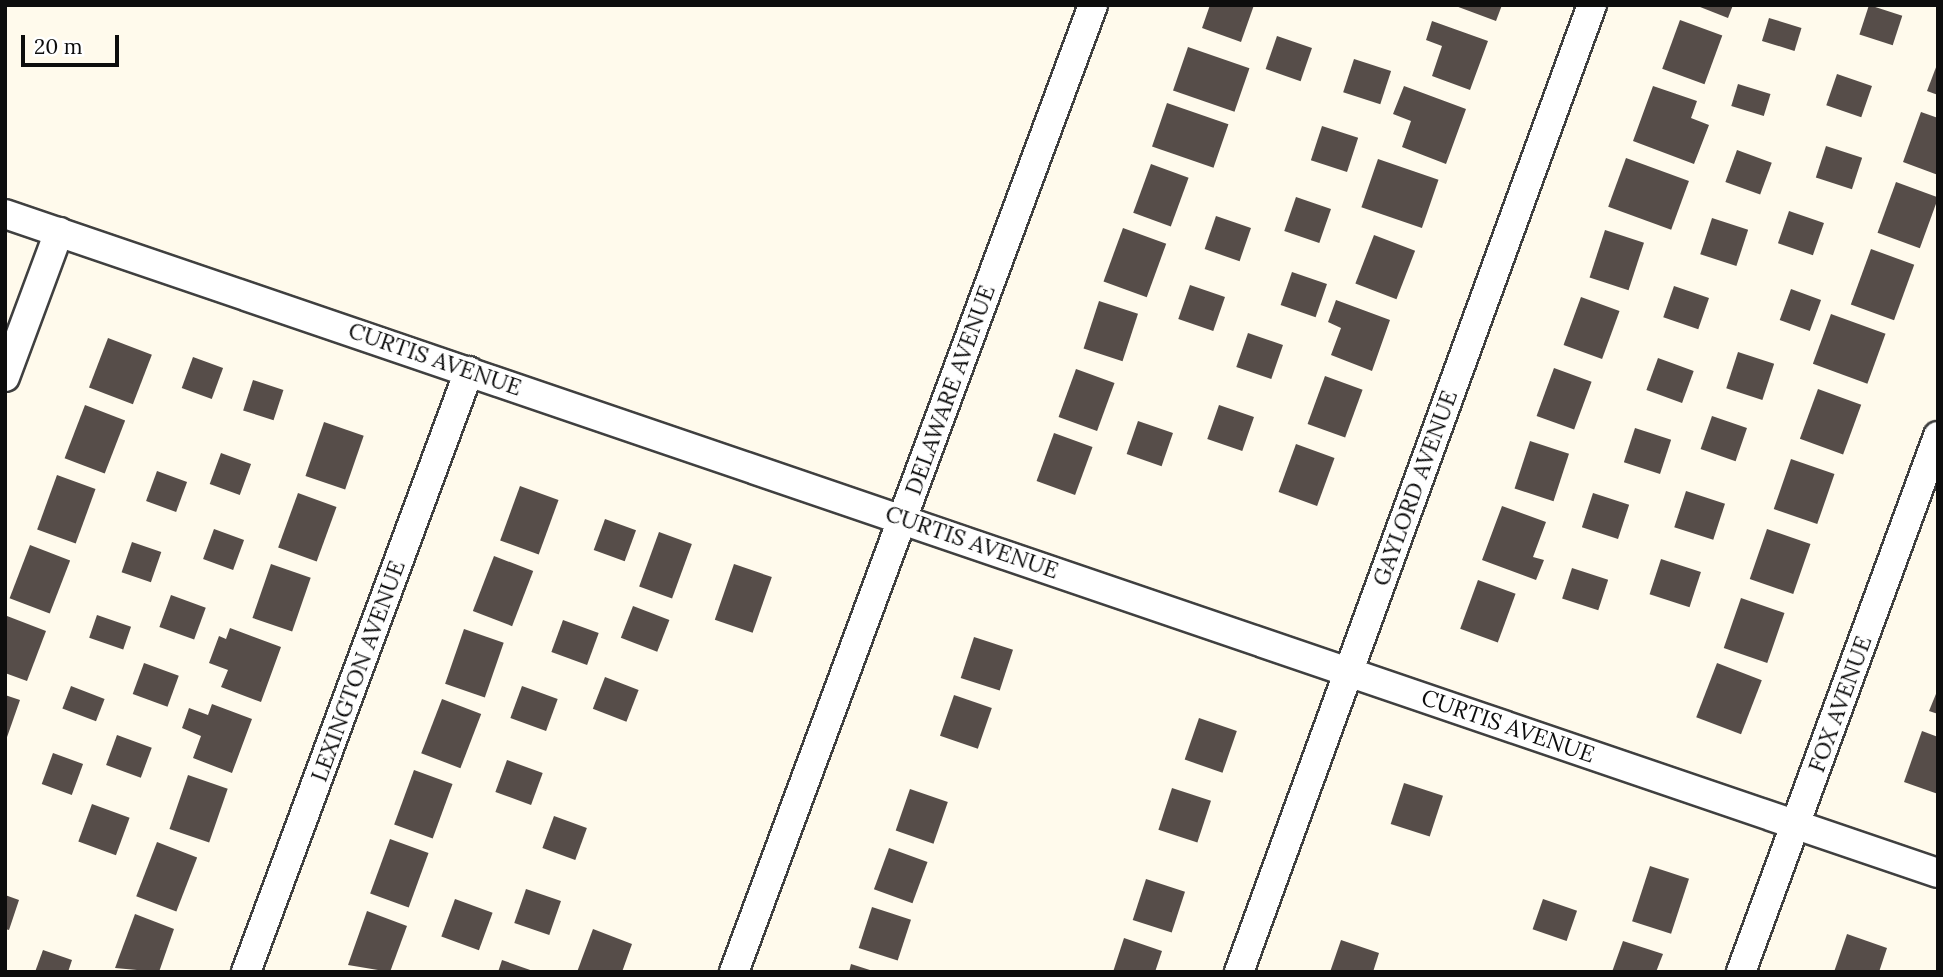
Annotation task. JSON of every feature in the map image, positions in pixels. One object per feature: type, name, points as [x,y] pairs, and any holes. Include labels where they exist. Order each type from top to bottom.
[{"type":"street","name":"DELAWARE AVENUE","points":[[734,972],[1093,5]]},
{"type":"street","name":"GAYLORD AVENUE","points":[[1239,972],[1592,5]]},
{"type":"street","name":"CURTIS AVENUE","points":[[5,214],[1938,873]]},
{"type":"street","points":[[5,377],[59,232]]},
{"type":"street","name":"LEXINGTON AVENUE","points":[[246,972],[470,371]]},
{"type":"street","name":"FOX AVENUE","points":[[1741,972],[1938,436]]},
{"type":"building","points":[[1210,5],[1254,5],[1241,42],[1202,28]]},
{"type":"building","points":[[1453,5],[1502,5],[1496,21]]},
{"type":"building","points":[[1695,5],[1733,5],[1728,18]]},
{"type":"building","points":[[1869,5],[1902,16],[1893,45],[1859,34]]},
{"type":"building","points":[[1769,18],[1802,28],[1794,51],[1762,41]]},
{"type":"building","points":[[1680,20],[1722,35],[1705,84],[1662,69]]},
{"type":"building","points":[[1432,21],[1488,41],[1470,90],[1432,76],[1442,46],[1426,40]]},
{"type":"building","points":[[1277,36],[1312,48],[1301,81],[1266,69]]},
{"type":"building","points":[[1188,47],[1249,68],[1234,112],[1173,90]]},
{"type":"building","points":[[1354,59],[1391,71],[1380,104],[1343,92]]},
{"type":"building","points":[[1938,62],[1938,95],[1927,91]]},
{"type":"building","points":[[1837,74],[1872,86],[1861,117],[1826,105]]},
{"type":"building","points":[[1738,84],[1771,94],[1764,116],[1731,106]]},
{"type":"building","points":[[1404,86],[1466,109],[1446,164],[1402,147],[1411,121],[1393,114]]},
{"type":"building","points":[[1653,86],[1697,101],[1691,118],[1709,125],[1694,164],[1633,141]]},
{"type":"building","points":[[1167,103],[1228,124],[1213,168],[1152,146]]},
{"type":"building","points":[[1921,112],[1938,118],[1938,175],[1903,162]]},
{"type":"building","points":[[1322,126],[1358,138],[1347,172],[1311,160]]},
{"type":"building","points":[[1826,146],[1862,158],[1852,189],[1816,177]]},
{"type":"building","points":[[1737,150],[1772,163],[1760,195],[1725,182]]},
{"type":"building","points":[[1626,158],[1689,181],[1671,230],[1608,207]]},
{"type":"building","points":[[1378,159],[1439,180],[1422,228],[1361,207]]},
{"type":"building","points":[[1151,164],[1189,178],[1171,227],[1133,213]]},
{"type":"building","points":[[1896,182],[1938,197],[1920,248],[1878,233]]},
{"type":"building","points":[[1296,197],[1331,209],[1319,243],[1284,231]]},
{"type":"building","points":[[1789,211],[1824,223],[1813,255],[1778,243]]},
{"type":"building","points":[[1216,216],[1251,228],[1240,261],[1205,249]]},
{"type":"building","points":[[1712,218],[1748,230],[1736,266],[1700,254]]},
{"type":"building","points":[[1123,228],[1166,244],[1147,297],[1104,282]]},
{"type":"building","points":[[1605,230],[1644,243],[1629,290],[1590,278]]},
{"type":"building","points":[[1374,235],[1415,251],[1396,299],[1355,284]]},
{"type":"building","points":[[1871,249],[1914,265],[1894,320],[1851,304]]},
{"type":"building","points":[[1292,272],[1327,284],[1316,317],[1281,305]]},
{"type":"building","points":[[1190,285],[1225,297],[1213,331],[1178,319]]},
{"type":"building","points":[[1674,286],[1709,298],[1698,329],[1663,317]]},
{"type":"building","points":[[1791,289],[1821,300],[1810,331],[1780,320]]},
{"type":"building","points":[[1581,297],[1620,311],[1602,359],[1564,345]]},
{"type":"building","points":[[1336,300],[1390,320],[1372,371],[1331,355],[1341,328],[1328,322]]},
{"type":"building","points":[[1099,301],[1138,314],[1123,361],[1084,349]]},
{"type":"building","points":[[1831,314],[1886,334],[1867,384],[1813,364]]},
{"type":"building","points":[[1248,333],[1283,345],[1271,379],[1236,367]]},
{"type":"building","points":[[108,338],[152,355],[133,404],[89,387]]},
{"type":"building","points":[[1738,352],[1774,364],[1762,400],[1726,388]]},
{"type":"building","points":[[193,357],[223,368],[212,399],[182,388]]},
{"type":"building","points":[[1658,358],[1694,371],[1682,403],[1646,390]]},
{"type":"building","points":[[1554,368],[1592,382],[1574,430],[1537,416]]},
{"type":"building","points":[[1076,369],[1115,383],[1097,431],[1059,417]]},
{"type":"building","points":[[1325,376],[1363,390],[1345,438],[1308,424]]},
{"type":"building","points":[[253,380],[283,390],[274,420],[243,410]]},
{"type":"building","points":[[1818,389],[1861,405],[1843,455],[1800,439]]},
{"type":"building","points":[[85,405],[125,420],[105,474],[65,458]]},
{"type":"building","points":[[1219,405],[1254,417],[1242,451],[1207,439]]},
{"type":"building","points":[[1712,416],[1747,428],[1736,461],[1701,449]]},
{"type":"building","points":[[1138,421],[1173,433],[1162,466],[1127,454]]},
{"type":"building","points":[[324,422],[364,436],[345,490],[305,476]]},
{"type":"building","points":[[1635,428],[1671,440],[1660,474],[1624,462]]},
{"type":"building","points":[[1054,433],[1093,447],[1075,495],[1037,481]]},
{"type":"building","points":[[1530,441],[1569,454],[1554,501],[1515,489]]},
{"type":"building","points":[[1296,444],[1335,458],[1317,506],[1279,492]]},
{"type":"building","points":[[221,453],[251,464],[240,495],[210,484]]},
{"type":"building","points":[[1791,459],[1834,474],[1817,524],[1774,509]]},
{"type":"building","points":[[157,471],[187,482],[176,512],[146,501]]},
{"type":"building","points":[[57,475],[96,489],[76,544],[37,530]]},
{"type":"building","points":[[520,486],[559,500],[539,555],[500,541]]},
{"type":"building","points":[[1686,491],[1725,504],[1713,540],[1674,527]]},
{"type":"building","points":[[298,493],[337,507],[317,562],[278,548]]},
{"type":"building","points":[[1593,493],[1629,505],[1618,539],[1582,527]]},
{"type":"building","points":[[1502,506],[1546,522],[1533,557],[1544,560],[1536,580],[1482,560]]},
{"type":"building","points":[[605,519],[636,530],[625,561],[594,550]]},
{"type":"building","points":[[214,529],[244,540],[233,570],[203,559]]},
{"type":"building","points":[[1767,529],[1810,544],[1793,594],[1750,579]]},
{"type":"building","points":[[659,532],[692,544],[672,598],[639,587]]},
{"type":"building","points":[[132,542],[161,552],[151,582],[122,572]]},
{"type":"building","points":[[30,545],[70,560],[50,614],[10,598]]},
{"type":"building","points":[[494,556],[533,571],[512,626],[473,611]]},
{"type":"building","points":[[1661,559],[1701,572],[1690,607],[1650,594]]},
{"type":"building","points":[[271,564],[311,578],[292,632],[252,618]]},
{"type":"building","points":[[734,564],[772,577],[753,633],[715,620]]},
{"type":"building","points":[[1572,568],[1608,580],[1598,610],[1562,598]]},
{"type":"building","points":[[1478,580],[1516,594],[1498,643],[1460,629]]},
{"type":"building","points":[[171,595],[206,608],[194,640],[159,627]]},
{"type":"building","points":[[1741,598],[1784,613],[1767,663],[1724,648]]},
{"type":"building","points":[[633,606],[669,620],[657,652],[621,638]]},
{"type":"building","points":[[97,615],[131,627],[123,649],[89,638]]},
{"type":"building","points":[[7,616],[46,631],[27,681],[5,673]]},
{"type":"building","points":[[563,620],[599,633],[587,665],[551,652]]},
{"type":"building","points":[[230,628],[281,647],[261,702],[221,687],[228,670],[209,663],[219,636],[226,639]]},
{"type":"building","points":[[464,629],[504,643],[485,698],[445,684]]},
{"type":"building","points":[[974,637],[1013,650],[1000,691],[961,678]]},
{"type":"building","points":[[144,663],[179,676],[167,707],[133,694]]},
{"type":"building","points":[[1717,663],[1762,680],[1741,734],[1696,717]]},
{"type":"building","points":[[605,677],[639,690],[626,722],[593,709]]},
{"type":"building","points":[[71,686],[105,699],[96,721],[62,708]]},
{"type":"building","points":[[522,686],[558,699],[546,731],[510,718]]},
{"type":"building","points":[[1938,689],[1938,714],[1929,711]]},
{"type":"building","points":[[5,695],[20,700],[6,740],[5,740]]},
{"type":"building","points":[[954,695],[992,708],[978,749],[940,736]]},
{"type":"building","points":[[442,699],[481,714],[460,768],[421,753]]},
{"type":"building","points":[[212,704],[252,719],[232,773],[193,758],[201,736],[182,728],[189,708],[208,715]]},
{"type":"building","points":[[1199,718],[1237,731],[1222,773],[1185,760]]},
{"type":"building","points":[[1922,731],[1938,737],[1938,794],[1904,782]]},
{"type":"building","points":[[117,735],[152,748],[141,778],[106,765]]},
{"type":"building","points":[[53,753],[83,764],[72,795],[42,784]]},
{"type":"building","points":[[507,760],[543,773],[531,805],[495,792]]},
{"type":"building","points":[[414,770],[453,784],[433,839],[394,825]]},
{"type":"building","points":[[188,775],[228,789],[209,843],[169,829]]},
{"type":"building","points":[[1404,783],[1443,796],[1430,837],[1391,824]]},
{"type":"building","points":[[1172,788],[1211,801],[1197,843],[1158,830]]},
{"type":"building","points":[[910,789],[948,802],[933,844],[896,831]]},
{"type":"building","points":[[92,804],[130,818],[116,855],[78,842]]},
{"type":"building","points":[[554,816],[587,828],[575,860],[542,848]]},
{"type":"building","points":[[390,839],[429,853],[409,908],[370,894]]},
{"type":"building","points":[[157,842],[197,857],[176,912],[136,896]]},
{"type":"building","points":[[889,848],[928,862],[912,903],[874,889]]},
{"type":"building","points":[[1650,866],[1689,879],[1671,934],[1632,921]]},
{"type":"building","points":[[1146,879],[1185,892],[1172,933],[1133,920]]},
{"type":"building","points":[[526,889],[561,901],[549,935],[514,923]]},
{"type":"building","points":[[5,895],[19,900],[9,930],[5,929]]},
{"type":"building","points":[[455,899],[493,913],[479,950],[441,937]]},
{"type":"building","points":[[1543,899],[1577,911],[1567,941],[1533,929]]},
{"type":"building","points":[[872,907],[911,920],[898,961],[859,948]]},
{"type":"building","points":[[367,911],[407,926],[390,972],[348,965]]},
{"type":"building","points":[[135,914],[174,929],[159,972],[115,968]]},
{"type":"building","points":[[593,929],[632,944],[622,972],[577,972]]},
{"type":"building","points":[[1847,934],[1887,948],[1879,972],[1834,972]]},
{"type":"building","points":[[1124,938],[1162,951],[1155,972],[1113,972]]},
{"type":"building","points":[[1341,940],[1379,953],[1373,972],[1330,972]]},
{"type":"building","points":[[1623,941],[1663,954],[1656,972],[1612,972]]},
{"type":"building","points":[[43,950],[72,960],[68,972],[35,972]]},
{"type":"building","points":[[502,960],[533,971],[533,972],[498,972]]},
{"type":"building","points":[[851,964],[873,971],[873,972],[849,972]]}]
